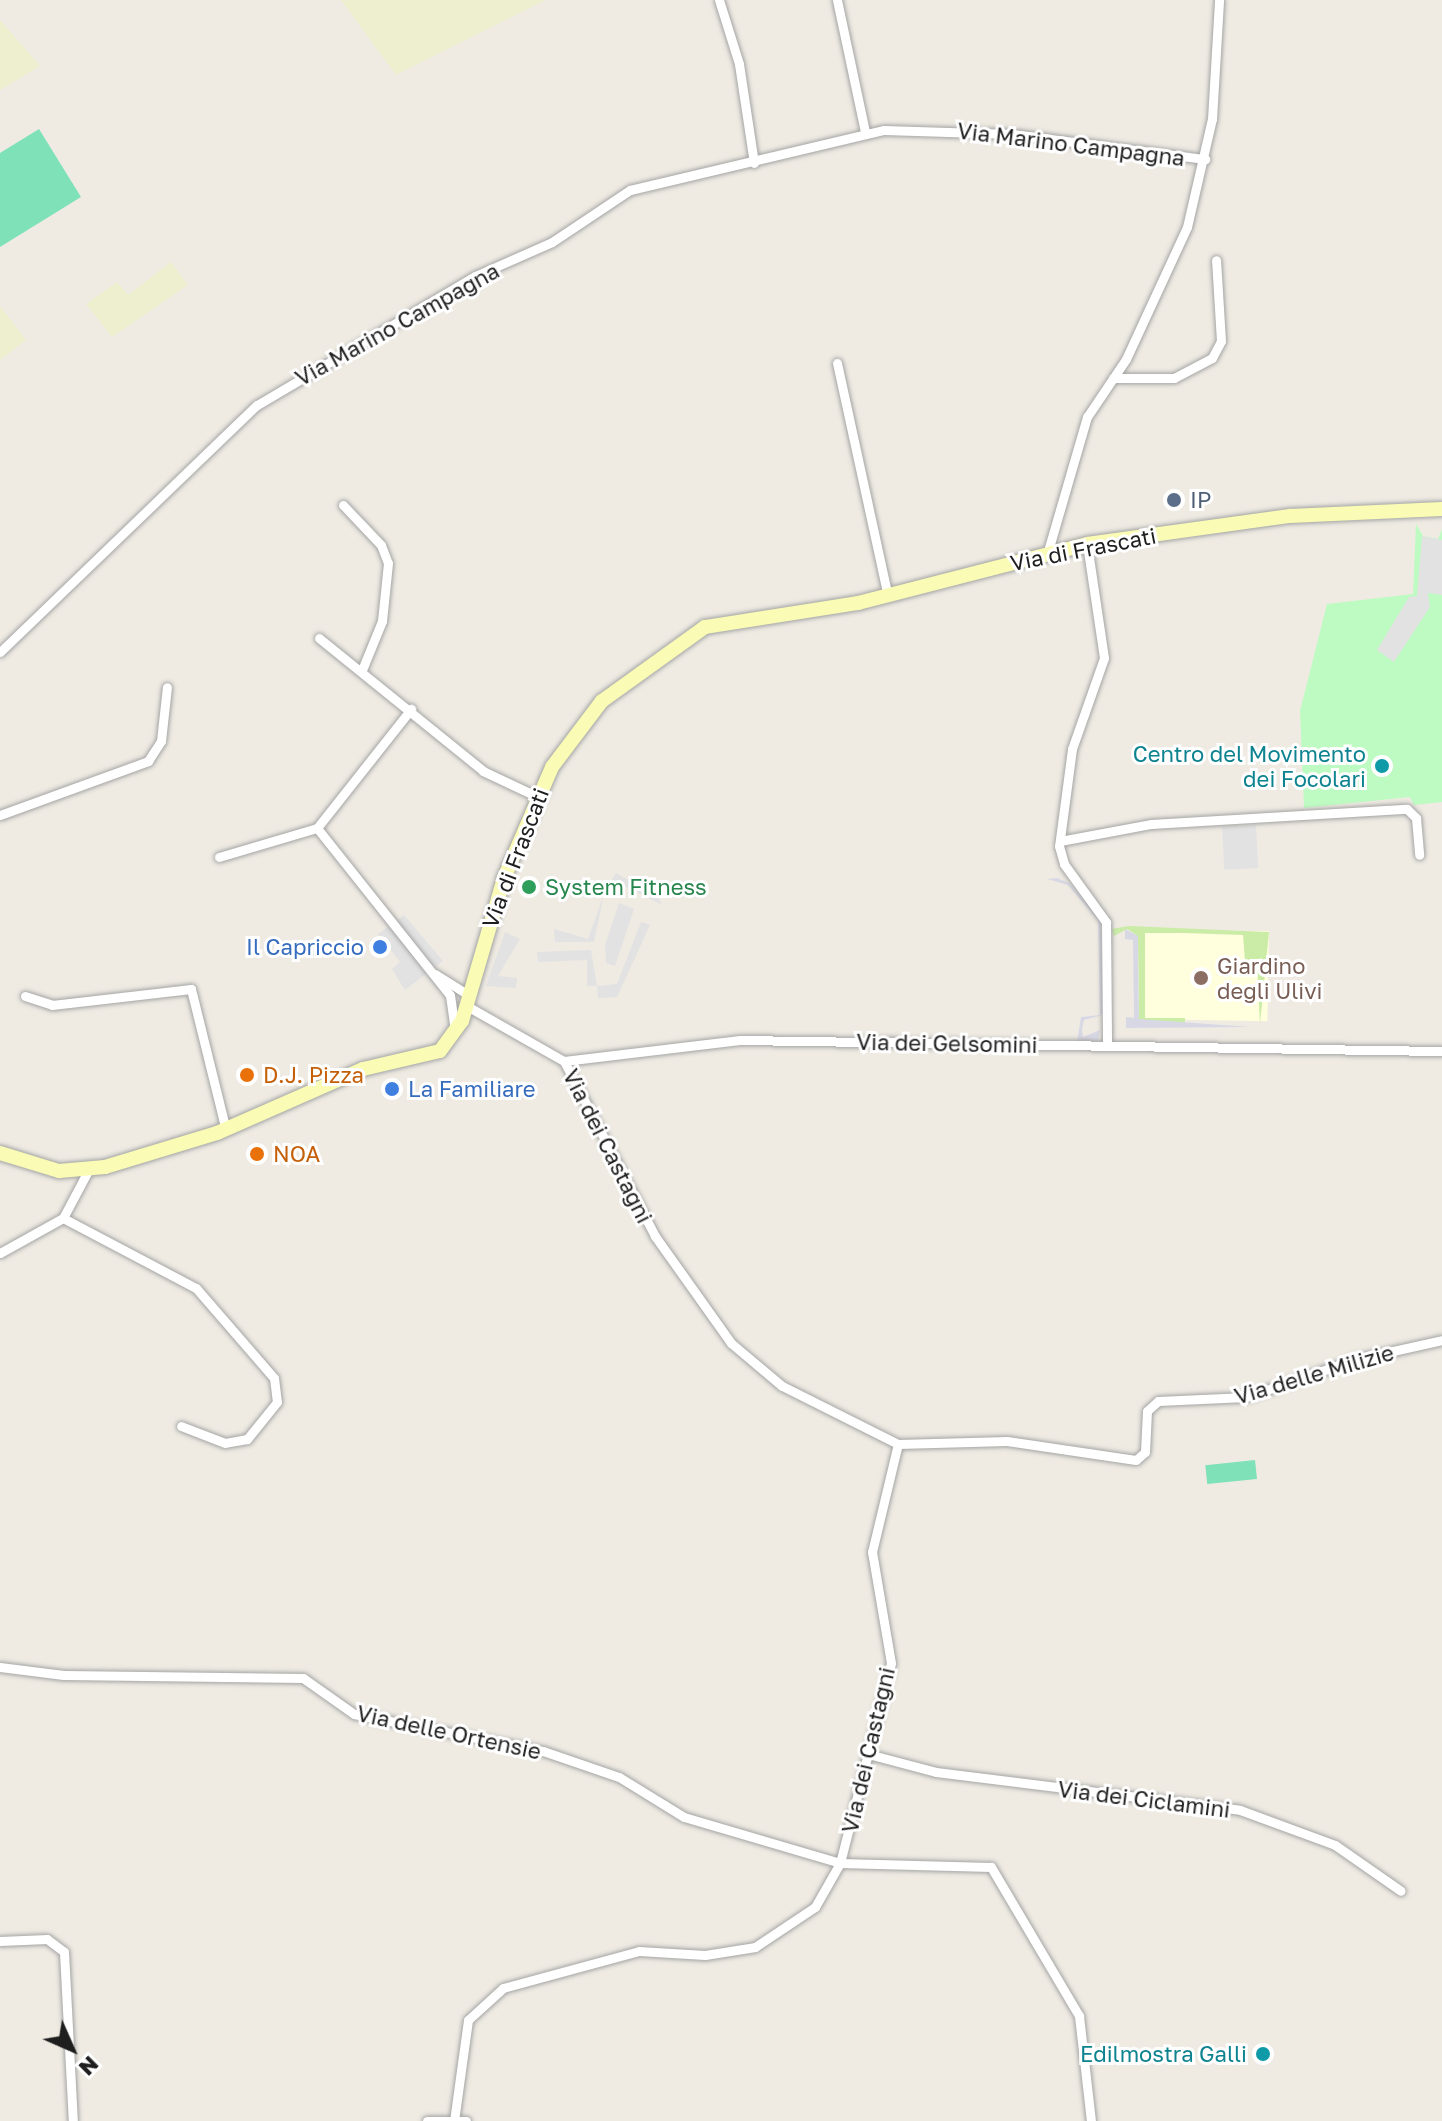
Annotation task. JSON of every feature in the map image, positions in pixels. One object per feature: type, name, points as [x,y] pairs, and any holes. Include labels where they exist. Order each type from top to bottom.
[{"type":"main road","name":"Via di Frascati","points":[[0,1153],[59,1171],[88,1171],[226,1130],[363,1069],[430,1057],[455,1034],[536,796],[595,708],[689,635],[729,620],[888,596],[1048,551],[1087,544],[1290,516],[1442,509]]},
{"type":"street","points":[[719,0],[739,64],[754,163]]},
{"type":"street","points":[[837,0],[865,132]]},
{"type":"street","points":[[1048,551],[1084,426],[1113,378],[1180,246],[1205,159],[1219,0]]},
{"type":"street","name":"Via Marino Campagna","points":[[0,652],[271,396],[480,273],[556,240],[621,194],[754,163],[865,132],[990,132],[1205,159]]},
{"type":"street","points":[[1113,378],[1174,378],[1212,358],[1221,337],[1216,260]]},
{"type":"street","points":[[837,363],[888,596]]},
{"type":"street","points":[[343,505],[388,563],[382,621],[362,670]]},
{"type":"street","points":[[1087,544],[1103,663],[1072,749],[1060,857],[1106,922],[1107,1045]]},
{"type":"street","points":[[319,638],[411,709],[483,771],[536,796]]},
{"type":"street","points":[[0,815],[148,761],[161,741],[167,687]]},
{"type":"street","points":[[219,857],[317,828],[411,709]]},
{"type":"street","points":[[1060,841],[1151,824],[1407,809],[1416,818],[1419,855]]},
{"type":"street","points":[[317,828],[376,906],[463,1008],[564,1061]]},
{"type":"street","points":[[433,973],[452,981],[473,975]]},
{"type":"street","points":[[452,981],[463,1008]]},
{"type":"street","points":[[25,996],[52,1005],[191,989],[226,1130]]},
{"type":"street","name":"Via dei Gelsomini","points":[[564,1061],[740,1040],[1442,1051]]},
{"type":"street","name":"Via dei Castagni","points":[[454,2120],[468,2020],[490,1996],[532,1976],[639,1951],[705,1955],[766,1943],[815,1907],[840,1863],[891,1663],[872,1552],[898,1444],[782,1386],[731,1343],[661,1246],[564,1061]]},
{"type":"street","points":[[0,1253],[63,1218],[88,1171]]},
{"type":"street","points":[[63,1218],[196,1288],[276,1382],[275,1405],[244,1441],[221,1442],[181,1426]]},
{"type":"street","name":"Via delle Milizie","points":[[898,1444],[1007,1441],[1136,1460],[1145,1452],[1147,1411],[1158,1401],[1246,1397],[1357,1359],[1442,1340]]},
{"type":"street","name":"Via delle Ortensie","points":[[0,1667],[64,1675],[303,1678],[357,1715],[543,1751],[624,1779],[684,1817],[840,1863],[981,1864],[998,1872],[1079,2016],[1091,2121]]},
{"type":"street","name":"Via dei Ciclamini","points":[[868,1754],[936,1772],[1240,1810],[1329,1842],[1401,1891]]},
{"type":"street","points":[[0,1941],[47,1939],[66,1955],[73,2121]]},
{"type":"street","points":[[427,2121],[466,2121]]},
{"type":"shaded area","points":[[341,0],[546,0],[396,75]]},
{"type":"shaded area","points":[[0,20],[40,66],[0,90]]},
{"type":"shaded area","points":[[171,262],[188,285],[112,337],[86,304],[117,282],[128,295]]},
{"type":"shaded area","points":[[0,306],[26,340],[0,360]]},
{"type":"shaded area","points":[[1422,536],[1442,540],[1442,595],[1428,593],[1430,607],[1394,662],[1377,650],[1409,597],[1417,596]]},
{"type":"shaded area","points":[[1256,825],[1258,868],[1224,870],[1222,827]]},
{"type":"shaded area","points":[[616,873],[658,897],[662,905],[612,880]]},
{"type":"shaded area","points":[[1057,878],[1069,883],[1101,920],[1103,1015],[1084,1020],[1082,1029],[1083,1037],[1100,1030],[1098,1041],[1077,1042],[1081,1017],[1100,1015],[1098,920],[1068,885],[1047,879]]},
{"type":"shaded area","points":[[604,894],[594,942],[555,942],[554,929],[588,939]]},
{"type":"shaded area","points":[[619,903],[634,909],[615,966],[606,963],[605,945]]},
{"type":"shaded area","points":[[404,915],[443,961],[405,990],[392,969],[400,962],[378,934]]},
{"type":"shaded area","points":[[641,922],[650,925],[617,997],[598,998],[597,986],[617,984]]},
{"type":"shaded area","points":[[1125,929],[1138,936],[1139,1019],[1250,1027],[1126,1028],[1126,1017],[1134,1018],[1133,940],[1125,939]]},
{"type":"shaded area","name":"Giardino degli Ulivi","points":[[1138,929],[1269,931],[1267,1021],[1136,1019]]},
{"type":"shaded area","points":[[505,932],[520,939],[498,976],[517,978],[516,988],[486,986]]},
{"type":"shaded area","points":[[591,950],[597,986],[587,986],[587,960],[538,962],[537,952]]},
{"type":"green space","points":[[39,129],[81,197],[0,247],[0,153]]},
{"type":"green space","points":[[1416,524],[1423,536],[1438,539],[1442,529],[1442,802],[1414,805],[1410,797],[1304,808],[1300,711],[1327,604],[1413,594]]},
{"type":"green space","points":[[1129,926],[1269,932],[1260,1024],[1257,962],[1245,961],[1243,935],[1145,933],[1145,1018],[1185,1018],[1185,1025],[1139,1019],[1138,936],[1127,929],[1114,936],[1111,929]]},
{"type":"green space","points":[[1255,1460],[1257,1479],[1207,1484],[1205,1465]]},
{"type":"place","name":"IP","points":[[1174,500]]},
{"type":"place","name":"Centro del Movimento dei Focolari","points":[[1382,766]]},
{"type":"place","name":"System Fitness","points":[[529,887]]},
{"type":"place","name":"Il Capriccio","points":[[380,947]]},
{"type":"place","name":"Giardino degli Ulivi","points":[[1201,978]]},
{"type":"place","name":"D.J. Pizza","points":[[247,1075]]},
{"type":"place","name":"La Familiare","points":[[392,1089]]},
{"type":"place","name":"NOA","points":[[257,1154]]},
{"type":"place","name":"Edilmostra Galli","points":[[1263,2054]]}]
